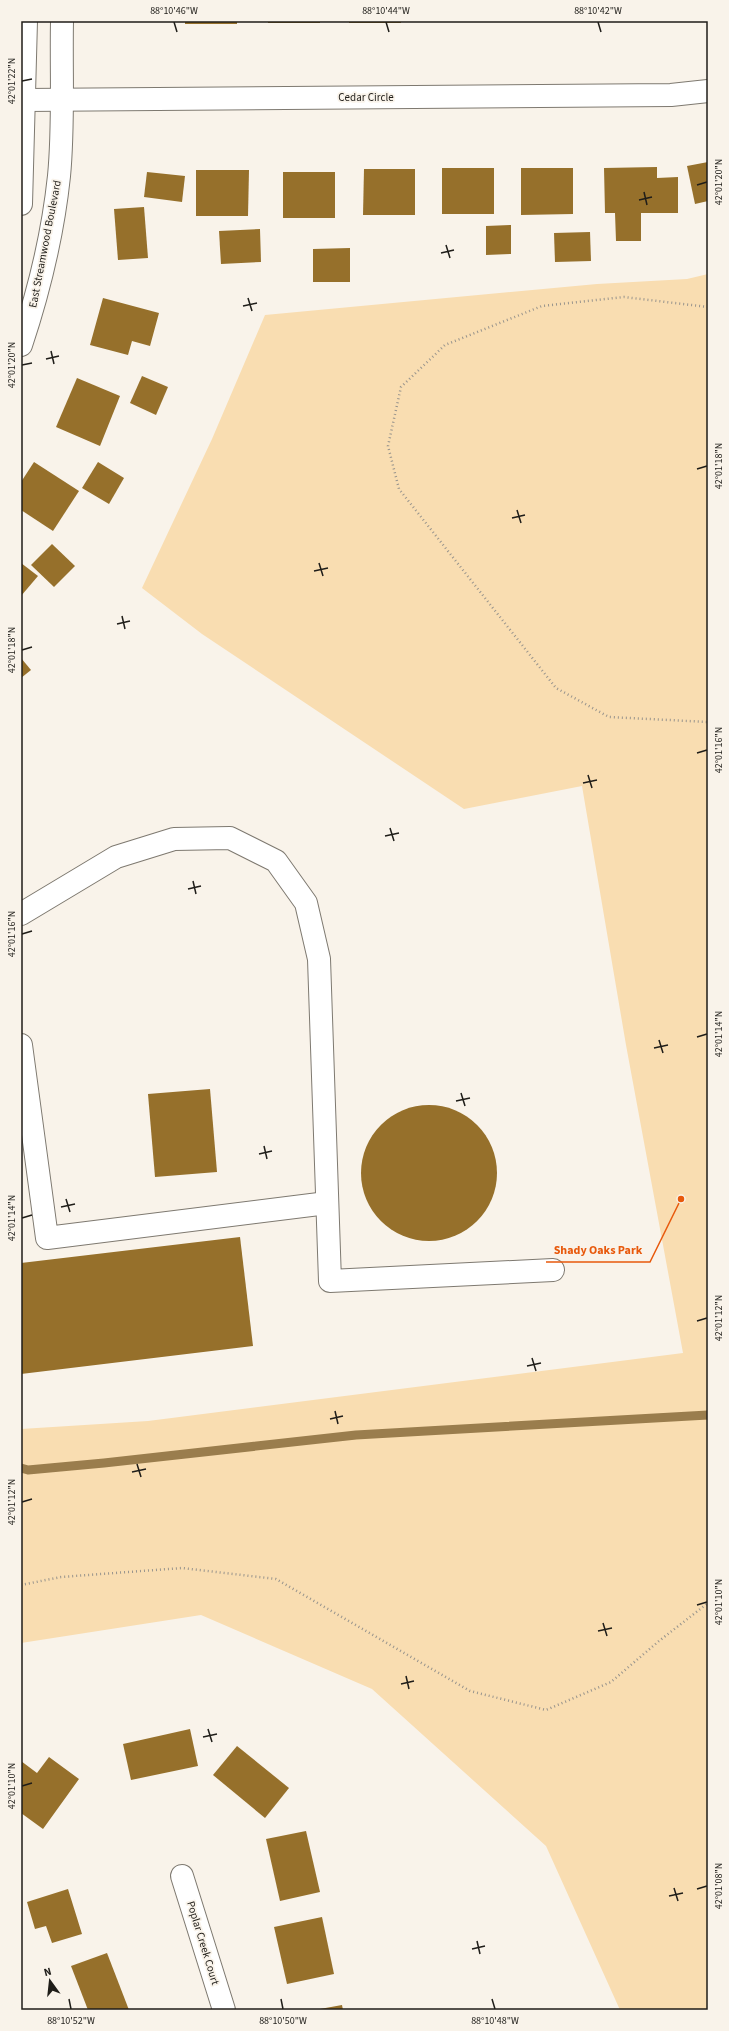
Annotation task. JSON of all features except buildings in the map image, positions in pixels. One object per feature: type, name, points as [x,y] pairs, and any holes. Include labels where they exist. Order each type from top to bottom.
[{"type":"street","points":[[21,204],[26,21]]},
{"type":"street","name":"East Streamwood Boulevard","points":[[21,345],[34,305],[54,209],[61,143],[62,21]]},
{"type":"street","name":"Cedar Circle","points":[[25,100],[671,95],[708,91]]},
{"type":"street","points":[[21,914],[116,857],[174,839],[230,838],[276,860],[306,903],[319,959],[330,1281],[553,1270]]},
{"type":"street","points":[[21,1045],[47,1238],[328,1203]]},
{"type":"street","name":"Poplar Creek Court","points":[[182,1876],[224,2010]]},
{"type":"path","points":[[708,307],[624,297],[542,306],[444,345],[401,387],[388,446],[399,490],[556,688],[609,716],[708,722]]},
{"type":"path","points":[[21,1585],[61,1577],[182,1568],[276,1579],[470,1691],[546,1710],[611,1682],[659,1641],[708,1603]]},
{"type":"shaded area","points":[[708,274],[708,2010],[620,2010],[546,1846],[372,1689],[201,1615],[21,1643],[21,1429],[148,1421],[683,1353],[626,1045],[582,786],[464,809],[202,634],[142,588],[212,439],[265,315],[597,284],[687,279]]},
{"type":"waterway","points":[[21,1468],[28,1470],[104,1463],[356,1435],[708,1415]]},
{"type":"place","name":"Shady Oaks Park","points":[[681,1199]]}]
